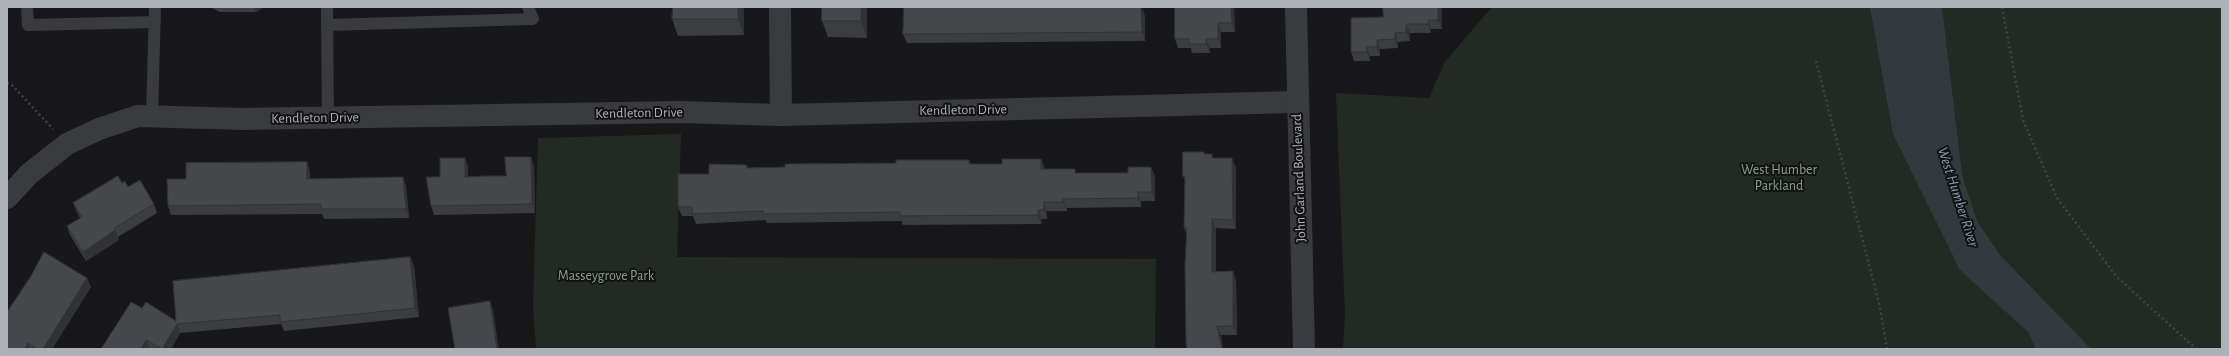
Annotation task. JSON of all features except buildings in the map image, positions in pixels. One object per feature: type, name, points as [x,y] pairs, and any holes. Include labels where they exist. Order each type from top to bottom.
[{"type":"street","points":[[780,7],[781,115]]},
{"type":"street","name":"John Garland Boulevard","points":[[1296,7],[1297,102],[1304,349]]},
{"type":"street","name":"Kendleton Drive","points":[[7,198],[29,174],[67,144],[100,129],[138,116],[152,115],[242,119],[680,112],[781,115],[1297,102]]},
{"type":"lane","points":[[28,7],[28,25],[155,22]]},
{"type":"lane","points":[[152,115],[155,7]]},
{"type":"lane","points":[[327,7],[328,118]]},
{"type":"lane","points":[[327,25],[533,19],[528,7]]},
{"type":"path","points":[[2002,7],[2023,120],[2057,198],[2116,276],[2196,349]]},
{"type":"path","points":[[1816,61],[1879,302],[1887,349]]},
{"type":"path","points":[[7,83],[11,84],[67,144]]},
{"type":"green space","name":"West Humber Parkland","points":[[1492,7],[2222,7],[2222,349],[1343,349],[1345,316],[1336,93],[1429,98],[1444,63]]},
{"type":"green space","name":"Masseygrove Park","points":[[681,134],[677,257],[1156,259],[1155,349],[536,349],[533,306],[538,138]]},
{"type":"water","name":"West Humber River","points":[[1870,7],[1942,7],[1962,175],[1977,221],[2000,255],[2091,349],[2036,349],[2028,332],[1960,270],[1893,134]]}]
